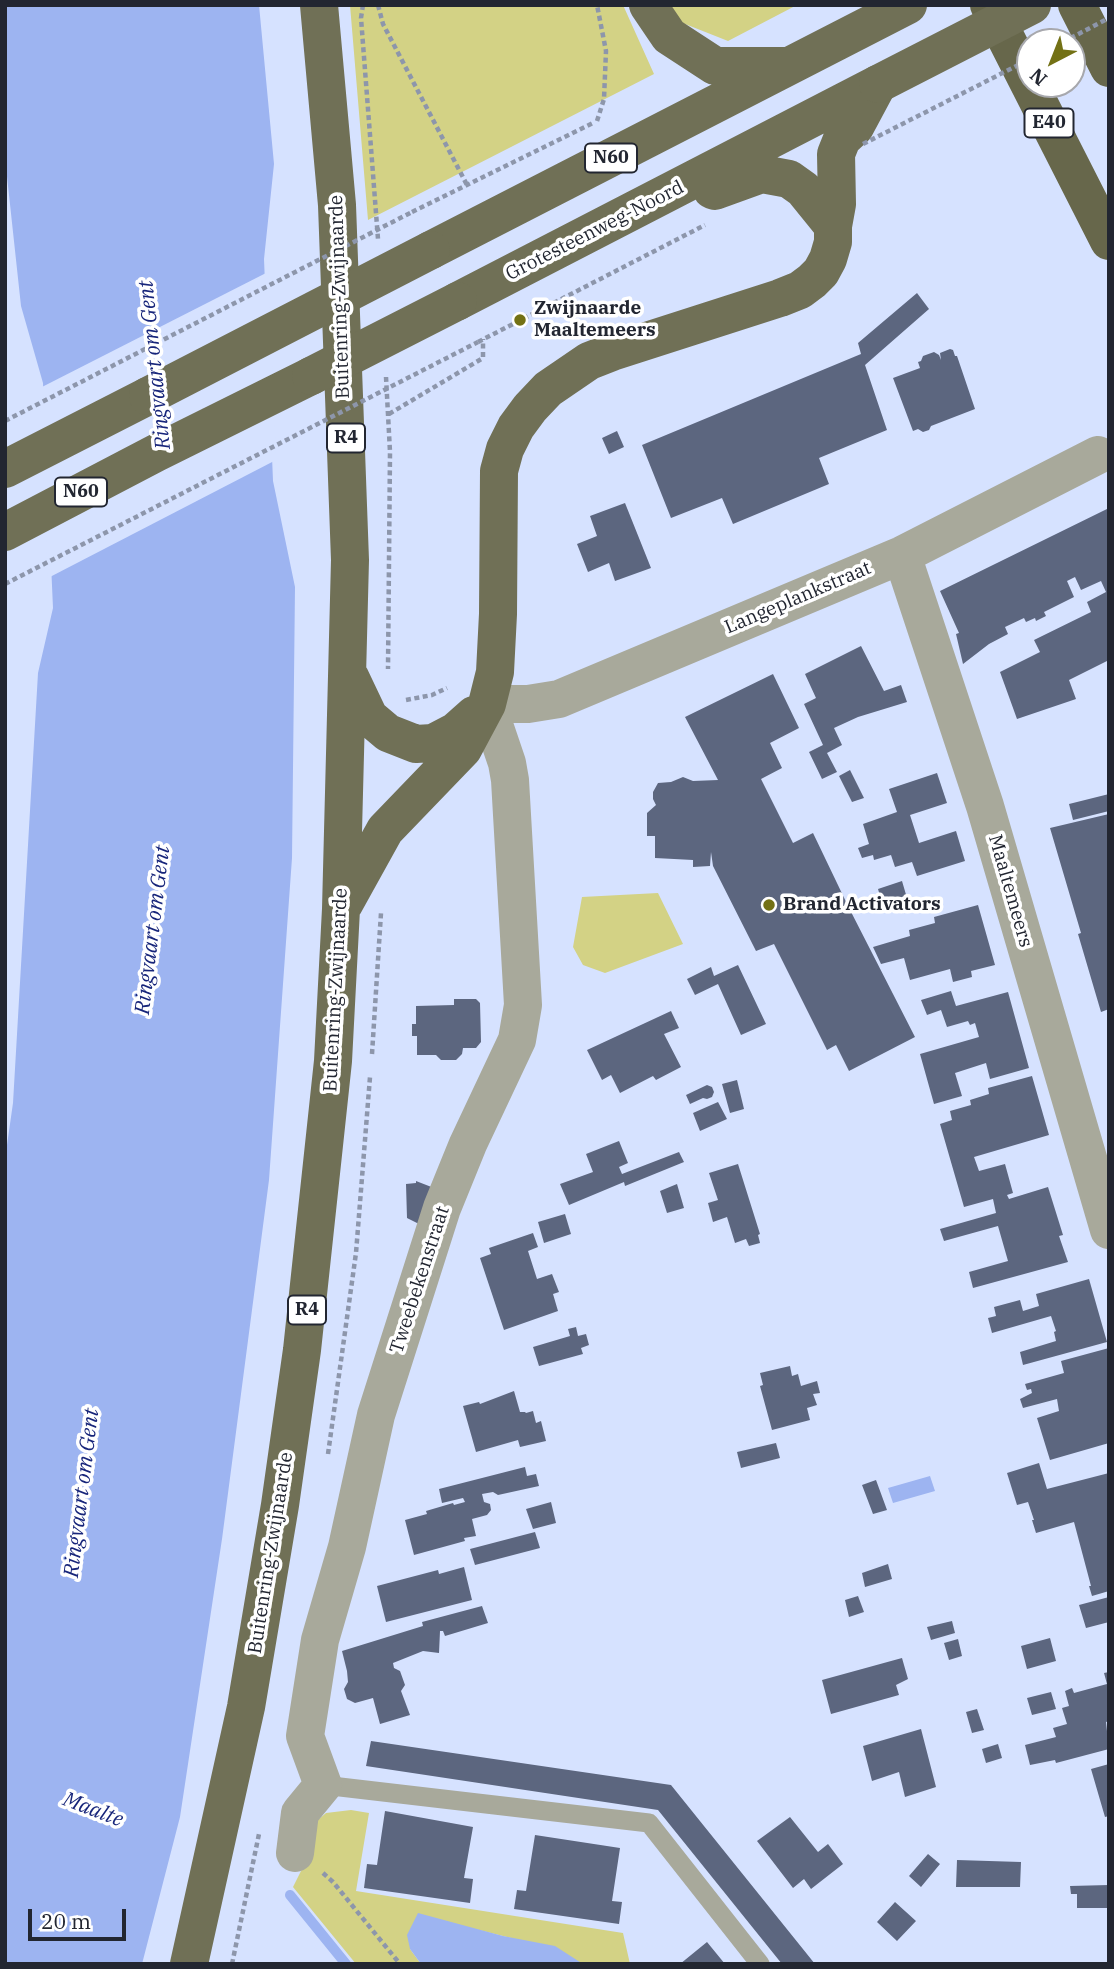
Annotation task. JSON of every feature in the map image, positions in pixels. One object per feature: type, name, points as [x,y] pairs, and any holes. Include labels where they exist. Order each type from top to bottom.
[{"type":"highway","name":"Buitenring-Zwijnaarde","points":[[189,1964],[246,1707],[282,1492],[302,1349],[333,1061],[341,909],[350,560],[337,205],[319,5]]},
{"type":"highway","points":[[648,5],[669,36],[715,66],[804,60]]},
{"type":"highway","name":"N60","points":[[5,469],[908,5]]},
{"type":"highway","name":"E40","points":[[989,5],[1109,241]]},
{"type":"highway","points":[[347,671],[369,717],[388,733],[416,744],[433,743],[456,731],[486,704],[495,672],[499,471],[505,449],[530,408],[548,389],[589,361],[800,290],[821,272],[828,259],[833,242],[832,226],[849,132],[878,84],[1032,5]]},
{"type":"highway","points":[[1077,5],[1109,68]]},
{"type":"highway","name":"Grotesteenweg-Noord","points":[[5,532],[681,186],[849,132]]},
{"type":"highway","points":[[681,186],[715,191],[762,174],[789,179],[803,189],[832,226]]},
{"type":"highway","name":"R4","points":[[341,909],[386,830],[463,749],[486,704]]},
{"type":"street","name":"Langeplankstraat","points":[[486,704],[528,704],[559,699],[902,555],[1098,455]]},
{"type":"street","name":"Maaltemeers","points":[[902,555],[985,806],[1109,1230]]},
{"type":"street","name":"Tweebekenstraat","points":[[323,1785],[305,1735],[320,1640],[347,1548],[376,1415],[442,1208],[468,1144],[517,1040],[523,1005],[510,780],[507,763],[486,704]]},
{"type":"street","points":[[295,1853],[300,1813],[323,1785]]},
{"type":"lane","points":[[323,1785],[649,1823],[760,1964]]},
{"type":"path","points":[[378,5],[383,24],[467,185]]},
{"type":"path","points":[[597,5],[606,51],[604,99],[597,121]]},
{"type":"path","points":[[1086,30],[1109,19]]},
{"type":"path","points":[[849,132],[1016,65]]},
{"type":"path","points":[[5,421],[412,212]]},
{"type":"path","points":[[5,584],[712,222]]},
{"type":"path","points":[[388,415],[484,358],[481,340]]},
{"type":"path","points":[[399,702],[446,690],[453,682]]},
{"type":"path","points":[[256,1847],[295,1853],[314,1866],[333,1882],[401,1964]]},
{"type":"shaded area","points":[[350,5],[623,5],[654,74],[368,220]]},
{"type":"shaded area","points":[[666,5],[797,5],[728,41],[675,20]]},
{"type":"shaded area","points":[[658,893],[683,944],[605,973],[583,965],[573,947],[582,897]]},
{"type":"shaded area","points":[[351,1810],[369,1813],[356,1891],[623,1933],[630,1964],[583,1964],[523,1941],[475,1929],[410,1949],[421,1964],[356,1964],[293,1887],[303,1867],[310,1827],[326,1813]]},
{"type":"water","name":"Ringvaart om Gent","points":[[5,5],[259,5],[274,164],[264,259],[273,481],[295,587],[292,858],[269,1180],[222,1539],[180,1817],[142,1964],[5,1964],[5,1159],[13,1103],[38,673],[53,608],[43,383],[21,306],[5,158]]},
{"type":"water","points":[[930,1476],[935,1491],[893,1503],[888,1488]]},
{"type":"water","points":[[418,1913],[503,1936],[555,1946],[583,1964],[421,1964],[410,1949],[407,1935]]},
{"type":"pier","points":[[268,272],[276,460],[48,578],[40,388]]},
{"type":"building","points":[[917,293],[929,309],[865,365],[887,430],[819,458],[829,484],[733,524],[722,498],[671,518],[642,445],[861,354],[858,343]]},
{"type":"building","points":[[950,349],[957,356],[975,409],[931,426],[929,430],[913,431],[893,378],[920,368],[918,362],[923,356],[934,352],[941,360],[940,353]]},
{"type":"building","points":[[617,431],[624,447],[609,454],[602,438]]},
{"type":"building","points":[[625,503],[651,568],[615,581],[609,563],[588,572],[577,544],[597,536],[590,516]]},
{"type":"building","points":[[1109,508],[1109,660],[1069,680],[1076,699],[1017,719],[1000,672],[1040,652],[1034,640],[1091,612],[1087,602],[1106,592],[1101,581],[1081,590],[1075,577],[1067,581],[1074,597],[1044,612],[1046,616],[1036,621],[1035,618],[1026,622],[1024,618],[1005,627],[1008,634],[989,644],[963,664],[956,634],[959,633],[940,591]]},
{"type":"building","points":[[861,646],[884,691],[901,685],[907,702],[858,717],[834,728],[842,745],[827,753],[837,772],[822,779],[809,752],[823,745],[804,704],[816,698],[805,674]]},
{"type":"building","points":[[773,674],[799,728],[770,743],[782,768],[761,779],[793,843],[813,833],[915,1037],[849,1071],[836,1045],[827,1050],[774,944],[756,951],[713,866],[711,852],[710,866],[693,867],[693,860],[655,858],[655,836],[647,836],[647,813],[656,805],[653,792],[658,783],[683,777],[693,781],[718,780],[685,717]]},
{"type":"building","points":[[850,770],[864,798],[852,802],[839,776]]},
{"type":"building","points":[[937,773],[947,803],[910,815],[919,843],[956,831],[965,861],[917,876],[912,862],[895,867],[891,855],[874,860],[873,855],[862,858],[858,848],[869,844],[863,824],[897,812],[889,789]]},
{"type":"building","points":[[1109,794],[1109,811],[1073,820],[1069,804]]},
{"type":"building","points":[[1109,814],[1109,1009],[1101,1012],[1050,828]]},
{"type":"building","points":[[902,881],[907,898],[883,906],[878,889]]},
{"type":"building","points":[[978,905],[995,965],[971,971],[972,977],[953,982],[950,969],[910,980],[904,958],[881,964],[873,947],[910,936],[909,930],[935,923],[934,917]]},
{"type":"building","points":[[738,965],[766,1024],[741,1035],[718,984],[695,995],[687,979],[711,967],[714,976]]},
{"type":"building","points":[[951,991],[956,1006],[1008,992],[1029,1068],[990,1079],[986,1063],[955,1073],[962,1096],[934,1104],[920,1054],[979,1037],[975,1023],[970,1025],[968,1021],[947,1027],[941,1010],[927,1015],[921,1000]]},
{"type":"building","points":[[454,999],[476,999],[480,1003],[481,1042],[476,1048],[463,1048],[462,1054],[456,1060],[441,1060],[436,1055],[417,1055],[417,1036],[412,1036],[412,1024],[416,1024],[416,1006],[454,1005]]},
{"type":"building","points":[[671,1011],[679,1028],[664,1034],[681,1067],[656,1080],[653,1076],[620,1093],[611,1075],[602,1080],[587,1050]]},
{"type":"building","points":[[1032,1076],[1049,1135],[974,1157],[979,1171],[1005,1164],[1013,1193],[1007,1195],[1009,1199],[1048,1187],[1063,1235],[1059,1236],[1068,1262],[973,1288],[969,1272],[1008,1261],[998,1226],[944,1241],[940,1229],[996,1213],[993,1199],[964,1207],[940,1124],[952,1120],[950,1111],[971,1105],[970,1100],[989,1094],[988,1088]]},
{"type":"building","points":[[737,1080],[744,1109],[730,1113],[722,1084]]},
{"type":"building","points":[[707,1085],[712,1087],[712,1097],[690,1104],[686,1095]]},
{"type":"building","points":[[718,1102],[727,1119],[700,1131],[693,1113]]},
{"type":"building","points":[[619,1141],[628,1163],[619,1167],[622,1174],[679,1152],[684,1162],[625,1186],[624,1182],[569,1205],[560,1184],[593,1172],[586,1154]]},
{"type":"building","points":[[738,1164],[760,1234],[760,1243],[749,1246],[746,1239],[735,1243],[727,1217],[713,1222],[708,1203],[718,1200],[709,1173]]},
{"type":"building","points":[[416,1181],[434,1188],[419,1224],[407,1218],[406,1184]]},
{"type":"building","points":[[677,1184],[684,1208],[667,1213],[660,1191]]},
{"type":"building","points":[[565,1214],[571,1234],[544,1243],[538,1222]]},
{"type":"building","points":[[533,1233],[538,1247],[528,1251],[537,1279],[552,1274],[559,1292],[553,1294],[558,1311],[504,1330],[480,1258],[491,1254],[489,1248]]},
{"type":"building","points":[[1089,1279],[1107,1342],[1023,1365],[1020,1352],[1056,1341],[1051,1316],[992,1333],[988,1318],[996,1316],[994,1307],[1020,1300],[1023,1311],[1039,1306],[1036,1294]]},
{"type":"building","points":[[576,1327],[578,1336],[586,1334],[589,1345],[581,1348],[583,1354],[539,1366],[533,1347],[570,1336],[568,1329]]},
{"type":"building","points":[[1109,1348],[1109,1443],[1050,1460],[1037,1418],[1059,1411],[1057,1399],[1023,1408],[1020,1399],[1032,1393],[1031,1389],[1027,1390],[1025,1384],[1064,1373],[1061,1361]]},
{"type":"building","points":[[790,1366],[792,1376],[798,1374],[801,1386],[817,1381],[820,1393],[813,1394],[817,1405],[807,1408],[810,1420],[772,1430],[760,1386],[763,1385],[760,1373]]},
{"type":"building","points":[[514,1391],[520,1412],[533,1411],[536,1423],[541,1421],[546,1441],[520,1447],[518,1440],[476,1452],[463,1406],[479,1402],[480,1404]]},
{"type":"building","points":[[776,1443],[780,1458],[741,1468],[737,1452]]},
{"type":"building","points":[[1039,1463],[1047,1489],[1109,1473],[1109,1591],[1092,1596],[1074,1522],[1036,1533],[1028,1502],[1017,1505],[1007,1473]]},
{"type":"building","points":[[525,1467],[527,1476],[536,1474],[539,1486],[498,1495],[493,1492],[482,1494],[484,1502],[490,1504],[491,1510],[487,1515],[472,1519],[476,1536],[414,1555],[405,1520],[427,1514],[426,1511],[465,1502],[463,1498],[442,1503],[439,1489]]},
{"type":"building","points":[[876,1480],[887,1510],[873,1514],[862,1485]]},
{"type":"building","points":[[551,1502],[556,1523],[533,1529],[526,1509]]},
{"type":"building","points":[[535,1532],[540,1548],[475,1565],[470,1549]]},
{"type":"building","points":[[888,1564],[892,1579],[865,1587],[862,1573]]},
{"type":"building","points":[[464,1567],[472,1600],[386,1622],[377,1586],[438,1570],[439,1574]]},
{"type":"building","points":[[858,1596],[864,1612],[849,1617],[845,1600]]},
{"type":"building","points":[[1109,1597],[1109,1622],[1086,1628],[1079,1605]]},
{"type":"building","points":[[482,1606],[488,1623],[445,1636],[443,1631],[440,1631],[439,1653],[423,1651],[393,1663],[394,1668],[400,1671],[405,1685],[401,1691],[410,1715],[380,1724],[373,1698],[355,1703],[347,1699],[344,1689],[348,1682],[347,1671],[342,1651],[423,1626],[422,1622]]},
{"type":"building","points":[[952,1621],[955,1633],[931,1640],[927,1627]]},
{"type":"building","points":[[1050,1638],[1056,1661],[1027,1669],[1021,1646]]},
{"type":"building","points":[[958,1639],[962,1656],[949,1660],[944,1643]]},
{"type":"building","points":[[902,1658],[908,1679],[896,1685],[899,1695],[831,1714],[822,1680]]},
{"type":"building","points":[[1109,1672],[1109,1721],[1106,1722],[1109,1749],[1056,1763],[1055,1760],[1030,1765],[1025,1745],[1056,1737],[1053,1728],[1067,1724],[1062,1708],[1069,1706],[1065,1691],[1072,1688],[1074,1693],[1107,1684],[1104,1673]]},
{"type":"building","points":[[1051,1692],[1056,1709],[1032,1715],[1027,1698]]},
{"type":"building","points":[[977,1709],[984,1730],[972,1733],[966,1712]]},
{"type":"building","points":[[921,1729],[936,1787],[905,1797],[899,1772],[872,1781],[863,1746]]},
{"type":"building","points":[[371,1741],[671,1785],[815,1964],[782,1964],[658,1810],[366,1766]]},
{"type":"building","points":[[998,1744],[1002,1758],[986,1763],[982,1749]]},
{"type":"building","points":[[1109,1764],[1109,1816],[1105,1817],[1091,1769]]},
{"type":"building","points":[[385,1811],[473,1827],[464,1878],[473,1879],[470,1903],[364,1888],[367,1864],[377,1865]]},
{"type":"building","points":[[790,1817],[818,1852],[828,1844],[843,1864],[811,1889],[804,1879],[793,1888],[757,1841]]},
{"type":"building","points":[[535,1835],[620,1848],[612,1901],[622,1902],[619,1924],[514,1909],[517,1890],[526,1891]]},
{"type":"building","points":[[928,1854],[940,1864],[921,1887],[909,1876]]},
{"type":"building","points":[[957,1860],[1021,1862],[1020,1887],[956,1887]]},
{"type":"building","points":[[1109,1885],[1109,1908],[1077,1908],[1077,1894],[1071,1894],[1070,1886]]},
{"type":"building","points":[[895,1902],[916,1921],[897,1941],[877,1922]]},
{"type":"building","points":[[707,1942],[725,1964],[680,1964]]},
{"type":"waterway","name":"Maalte","points":[[290,1895],[346,1964]]},
{"type":"place","name":"Zwijnaarde Maaltemeers","points":[[520,320]]},
{"type":"place","name":"Brand Activators","points":[[769,905]]}]
